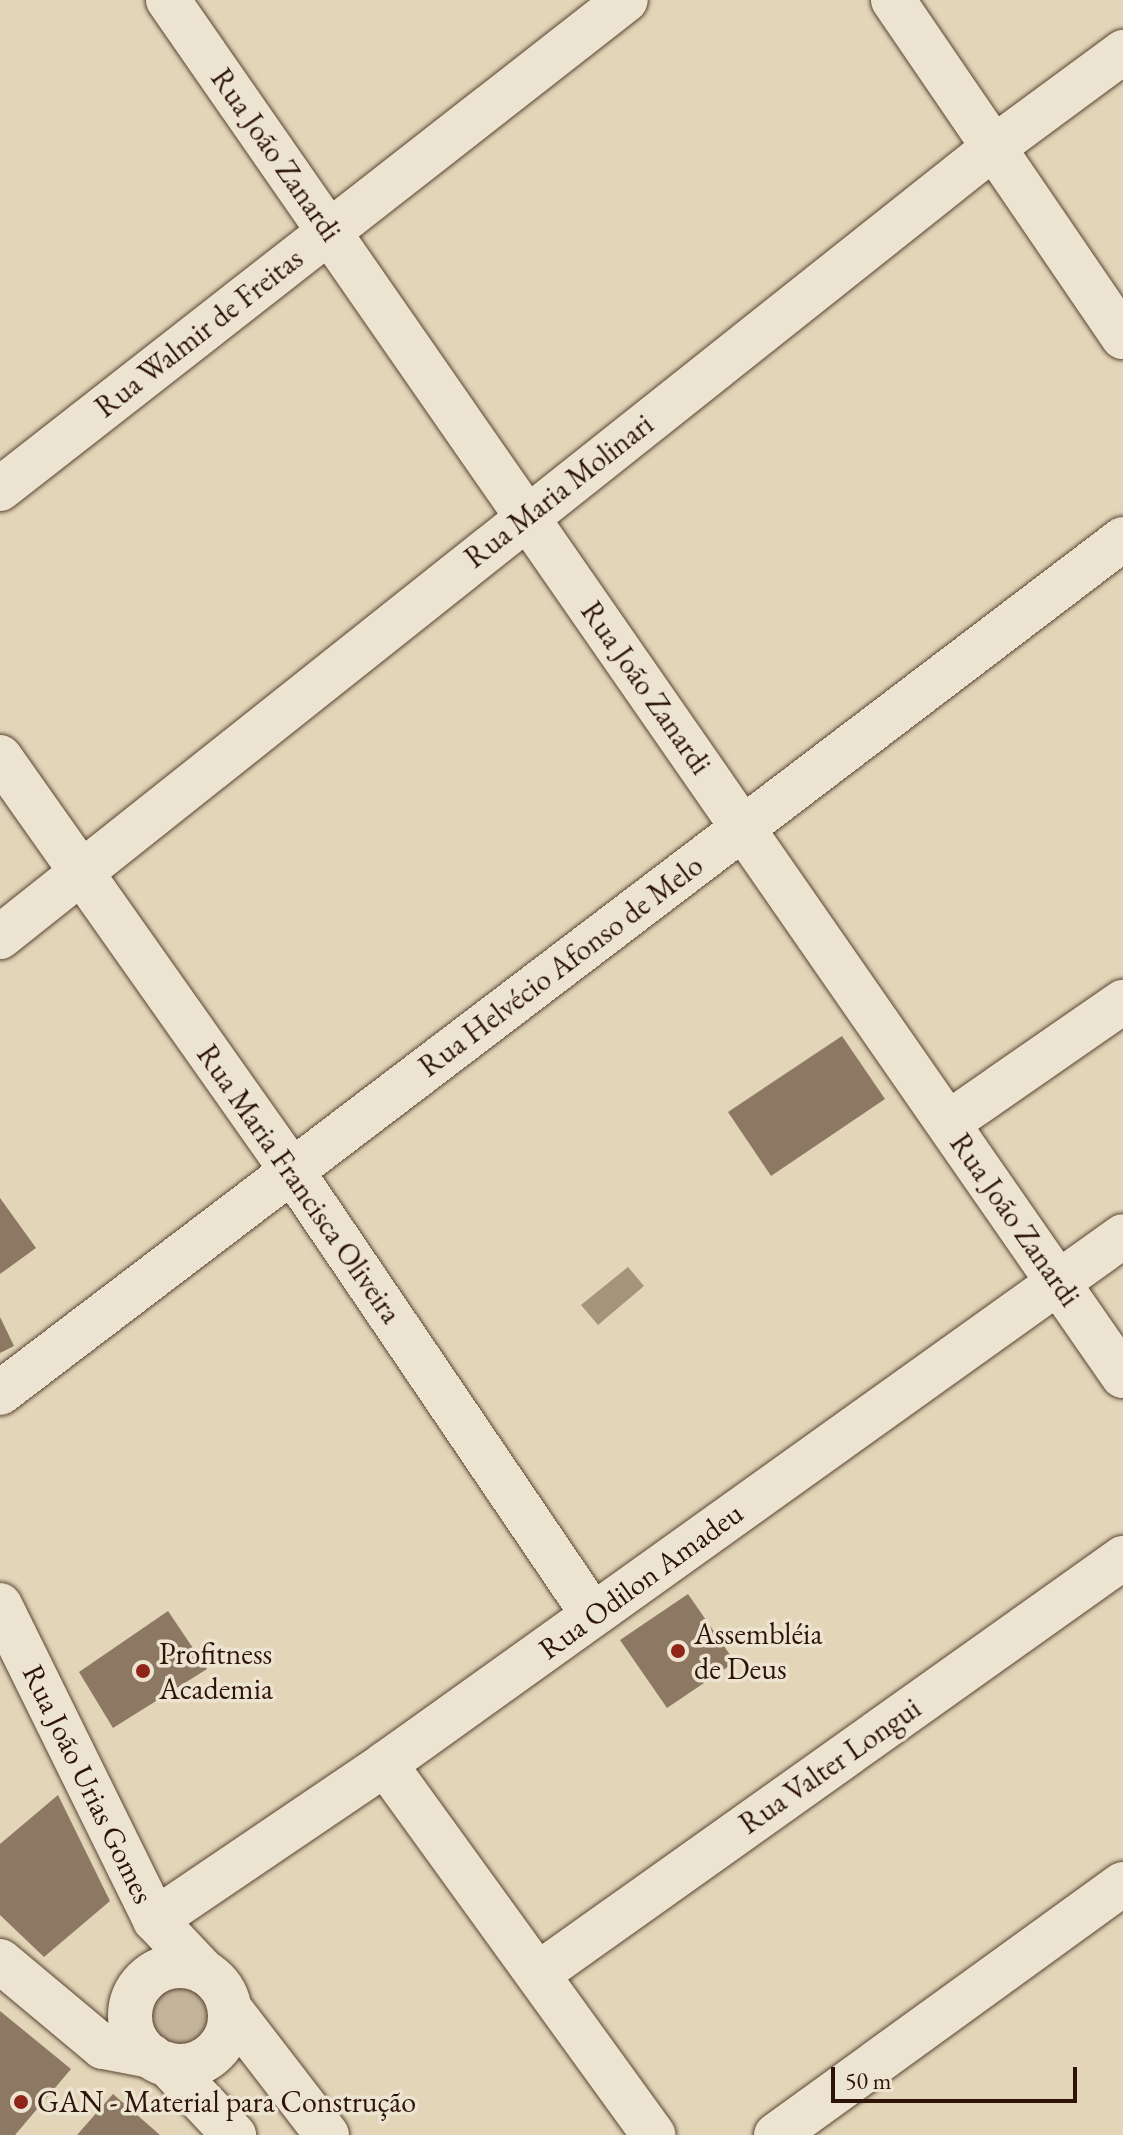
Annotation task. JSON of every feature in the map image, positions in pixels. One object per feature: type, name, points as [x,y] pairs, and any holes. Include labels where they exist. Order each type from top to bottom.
[{"type":"street","name":"Rua João Zanardi","points":[[168,0],[1123,1376]]},
{"type":"street","name":"Rua Walmir de Freitas","points":[[0,489],[626,0]]},
{"type":"street","points":[[893,0],[1123,337]]},
{"type":"street","name":"Rua Maria Molinari","points":[[0,937],[993,148],[1123,52]]},
{"type":"street","name":"Rua Helvécio Afonso de Melo","points":[[0,1393],[1123,539]]},
{"type":"street","name":"Rua Maria Francisca Oliveira","points":[[0,757],[292,1171],[593,1615]]},
{"type":"street","points":[[948,1123],[1123,1002]]},
{"type":"street","name":"Rua Odilon Amadeu","points":[[155,1920],[385,1764],[1123,1236]]},
{"type":"street","name":"Rua Valter Longui","points":[[538,1974],[1123,1558]]},
{"type":"street","name":"Rua João Urias Gomes","points":[[0,1605],[155,1920],[203,1971]]},
{"type":"street","points":[[385,1764],[654,2135]]},
{"type":"street","points":[[776,2135],[1123,1884]]},
{"type":"street","name":"Rua João Urias Gomes","points":[[146,2033],[155,1920]]},
{"type":"street","points":[[0,1961],[103,2047],[146,2033]]},
{"type":"street","points":[[146,2033],[165,1968],[203,1971],[221,1987],[230,2009],[327,2135]]},
{"type":"street","points":[[146,2033],[191,2064],[214,2053],[224,2041],[230,2009]]},
{"type":"street","points":[[146,2033],[234,2135]]},
{"type":"shaded area","points":[[628,1267],[644,1286],[598,1325],[581,1305]]},
{"type":"shaded area","points":[[189,1979],[208,1989],[216,2001],[216,2029],[208,2041],[196,2049],[175,2051],[156,2041],[148,2029],[146,2008],[156,1989],[168,1981]]},
{"type":"building","points":[[842,1036],[885,1099],[771,1176],[728,1112]]},
{"type":"building","points":[[0,1198],[36,1248],[0,1274]]},
{"type":"building","points":[[0,1317],[14,1346],[0,1353]]},
{"type":"building","name":"Assembléia de Deus","points":[[688,1594],[735,1662],[667,1708],[620,1640]]},
{"type":"building","name":"Profitness Academia","points":[[168,1611],[207,1669],[113,1728],[79,1672]]},
{"type":"building","points":[[58,1795],[110,1901],[44,1957],[0,1915],[0,1844]]},
{"type":"building","name":"GAN - Material para Construção","points":[[0,2011],[71,2069],[15,2135],[0,2135]]},
{"type":"building","points":[[113,2094],[160,2135],[77,2135]]},
{"type":"place","name":"Assembléia de Deus","points":[[678,1651]]},
{"type":"place","name":"Profitness Academia","points":[[143,1671]]},
{"type":"place","name":"GAN - Material para Construção","points":[[21,2102]]}]
